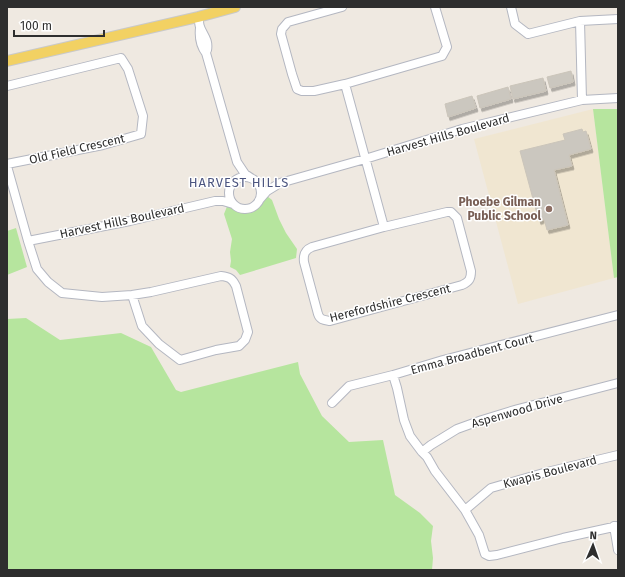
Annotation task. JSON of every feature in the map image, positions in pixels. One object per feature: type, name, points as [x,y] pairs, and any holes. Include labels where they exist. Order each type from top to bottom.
[{"type":"main road","points":[[7,62],[198,17],[234,7]]},
{"type":"street","points":[[342,7],[288,22],[282,29],[281,34],[297,89],[302,91],[314,91],[345,84],[442,56],[447,47],[435,7]]},
{"type":"street","points":[[511,7],[515,24],[528,34],[580,21],[618,19]]},
{"type":"street","points":[[198,17],[200,28],[205,36],[208,48],[206,53],[237,162],[245,174],[253,179],[259,185],[261,190],[260,199],[257,204],[247,209],[237,207],[230,199],[229,193],[235,175],[237,162]]},
{"type":"street","points":[[580,21],[582,100]]},
{"type":"street","name":"Old Field Crescent","points":[[7,86],[121,58],[128,69],[142,116],[141,134],[7,165],[37,269],[48,282],[62,293],[102,297],[132,295],[222,276],[230,277],[236,286],[248,332],[245,340],[239,346],[216,350],[180,360],[159,344],[142,326],[132,295]]},
{"type":"street","points":[[345,84],[384,228]]},
{"type":"street","name":"Harvest Hills Boulevard","points":[[253,179],[262,183],[280,183],[462,129],[582,100],[618,98]]},
{"type":"street","points":[[231,186],[240,178],[245,177],[253,179]]},
{"type":"street","name":"Harvest Hills Boulevard","points":[[260,199],[267,191],[280,183]]},
{"type":"street","name":"Harvest Hills Boulevard","points":[[215,201],[231,186]]},
{"type":"street","name":"Harvest Hills Boulevard","points":[[28,241],[130,221],[215,201],[223,201],[233,204]]},
{"type":"street","name":"Herefordshire Crescent","points":[[451,212],[457,218],[471,271],[470,279],[467,283],[455,287],[330,321],[319,317],[304,262],[303,256],[307,249],[384,228],[451,212]]},
{"type":"street","name":"Emma Broadbent Court","points":[[332,403],[349,386],[618,315]]},
{"type":"street","points":[[393,375],[404,420],[410,436],[465,510],[479,535],[485,554],[489,556],[497,555],[616,526],[618,550]]},
{"type":"street","name":"Aspenwood Drive","points":[[422,452],[430,445],[457,429],[482,420],[618,383]]},
{"type":"street","name":"Kwapis Boulevard","points":[[465,510],[491,488],[618,454]]},
{"type":"shaded area","name":"Phoebe Gilman Public School","points":[[593,109],[614,278],[518,304],[474,139]]},
{"type":"green space","points":[[593,109],[618,109],[618,277],[614,278]]},
{"type":"green space","points":[[267,196],[272,200],[286,233],[297,249],[296,258],[240,275],[236,270],[230,267],[232,239],[224,214],[228,204],[240,210],[250,210],[258,206]]},
{"type":"green space","points":[[16,228],[27,267],[7,275],[7,231]]},
{"type":"green space","points":[[26,318],[60,340],[121,333],[151,347],[176,390],[181,392],[298,362],[300,374],[322,416],[349,442],[383,440],[395,495],[420,513],[433,526],[431,541],[433,558],[432,570],[7,570],[7,319]]},
{"type":"building","points":[[571,71],[573,82],[550,88],[547,77]]},
{"type":"building","points":[[543,78],[546,91],[513,99],[510,86]]},
{"type":"building","points":[[508,87],[511,99],[480,108],[477,96]]},
{"type":"building","points":[[472,96],[476,108],[448,117],[445,104]]},
{"type":"building","points":[[582,129],[583,132],[586,131],[591,149],[569,155],[572,166],[554,170],[568,225],[547,230],[544,219],[539,221],[520,151],[565,140],[563,134]]},
{"type":"place","name":"Phoebe Gilman Public School","points":[[549,209]]},
{"type":"district","name":"HARVEST HILLS","points":[[239,182]]}]
